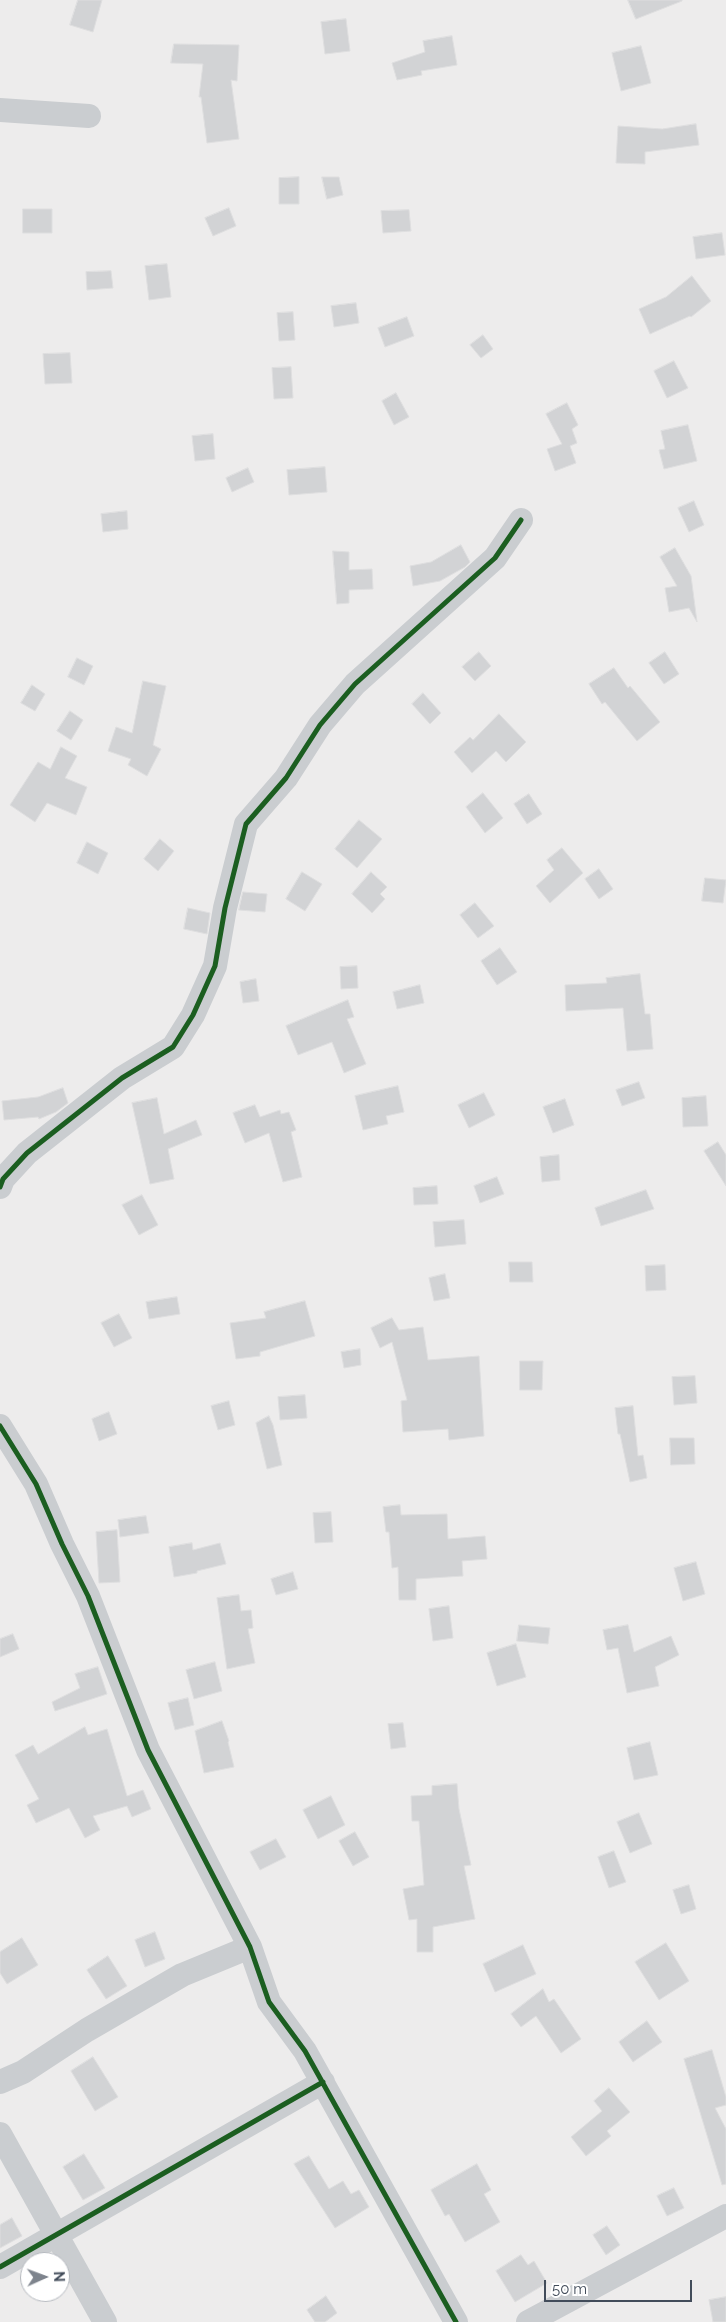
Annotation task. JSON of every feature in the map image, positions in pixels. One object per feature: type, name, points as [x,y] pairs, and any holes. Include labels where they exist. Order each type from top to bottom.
[{"type":"street","points":[[0,110],[89,116]]},
{"type":"street","points":[[0,1186],[3,1179],[27,1152],[122,1078],[173,1047],[193,1015],[215,966],[225,908],[246,824],[286,778],[320,725],[355,684],[495,558],[521,520]]},
{"type":"street","points":[[0,1426],[36,1484],[62,1544],[88,1596],[148,1750],[250,1947],[269,2002],[305,2051],[456,2322]]},
{"type":"street","points":[[0,2082],[23,2072],[87,2030],[182,1976],[250,1947]]},
{"type":"street","points":[[0,2267],[323,2082]]},
{"type":"street","points":[[0,2134],[105,2322]]},
{"type":"street","points":[[528,2322],[726,2216]]},
{"type":"building","points":[[78,0],[102,0],[93,32],[70,25]]},
{"type":"building","points":[[628,0],[682,0],[682,1],[636,19]]},
{"type":"building","points":[[346,19],[350,51],[325,54],[321,22]]},
{"type":"building","points":[[452,36],[457,65],[421,71],[422,75],[397,80],[392,63],[425,52],[423,41]]},
{"type":"building","points":[[174,44],[239,45],[237,81],[231,80],[239,139],[207,143],[201,97],[199,97],[203,64],[171,63]]},
{"type":"building","points":[[641,46],[651,83],[621,91],[612,53]]},
{"type":"building","points":[[696,124],[699,145],[645,152],[645,164],[616,163],[618,126],[662,129]]},
{"type":"building","points":[[299,177],[299,204],[279,204],[279,178]]},
{"type":"building","points":[[322,177],[339,177],[343,195],[327,199]]},
{"type":"building","points":[[229,208],[236,226],[213,236],[205,218]]},
{"type":"building","points":[[23,209],[52,209],[52,233],[23,233]]},
{"type":"building","points":[[409,210],[411,231],[383,233],[381,211]]},
{"type":"building","points":[[722,233],[725,255],[696,259],[693,237]]},
{"type":"building","points":[[167,264],[171,297],[149,300],[145,266]]},
{"type":"building","points":[[111,271],[113,288],[87,290],[86,272]]},
{"type":"building","points":[[692,276],[711,301],[691,317],[650,334],[639,309],[666,297]]},
{"type":"building","points":[[356,303],[359,323],[334,327],[331,306]]},
{"type":"building","points":[[293,312],[295,340],[279,341],[277,313]]},
{"type":"building","points":[[407,317],[414,336],[385,347],[378,328]]},
{"type":"building","points":[[483,335],[493,349],[481,358],[470,345]]},
{"type":"building","points":[[70,353],[72,383],[45,384],[43,354]]},
{"type":"building","points":[[674,361],[688,388],[667,398],[654,371]]},
{"type":"building","points":[[291,367],[293,398],[274,399],[272,368]]},
{"type":"building","points":[[396,393],[409,417],[394,425],[382,401]]},
{"type":"building","points":[[567,403],[578,425],[572,429],[577,443],[570,446],[576,463],[555,471],[547,449],[562,444],[546,414]]},
{"type":"building","points":[[688,425],[697,461],[664,469],[659,450],[665,449],[661,431]]},
{"type":"building","points":[[213,434],[215,459],[195,461],[192,436]]},
{"type":"building","points":[[325,467],[327,492],[289,495],[287,470]]},
{"type":"building","points":[[248,468],[254,482],[232,492],[226,478]]},
{"type":"building","points":[[694,501],[704,525],[689,532],[678,508]]},
{"type":"building","points":[[127,511],[128,529],[103,532],[101,514]]},
{"type":"building","points":[[461,545],[470,562],[465,567],[440,581],[413,586],[410,566],[431,562]]},
{"type":"building","points":[[675,548],[691,576],[697,622],[689,608],[669,612],[665,588],[677,586],[660,557]]},
{"type":"building","points":[[333,551],[349,552],[349,570],[372,569],[373,589],[349,590],[349,603],[337,604]]},
{"type":"building","points":[[479,652],[491,666],[475,681],[462,667]]},
{"type":"building","points":[[665,652],[679,674],[664,684],[649,663]]},
{"type":"building","points":[[77,658],[93,666],[84,685],[68,677]]},
{"type":"building","points":[[614,668],[628,688],[630,686],[660,722],[637,741],[605,702],[602,704],[589,684]]},
{"type":"building","points":[[143,681],[166,686],[153,745],[161,749],[147,776],[128,765],[131,759],[108,751],[116,727],[132,733]]},
{"type":"building","points":[[32,685],[45,694],[35,711],[21,703]]},
{"type":"building","points":[[423,693],[441,713],[430,724],[412,704]]},
{"type":"building","points":[[70,711],[83,720],[71,740],[57,731]]},
{"type":"building","points":[[499,714],[526,742],[506,762],[496,751],[472,773],[454,752],[470,737],[473,740]]},
{"type":"building","points":[[61,747],[77,756],[65,778],[87,787],[76,815],[47,803],[35,822],[10,805],[38,762],[50,769]]},
{"type":"building","points":[[483,793],[503,818],[485,833],[466,807]]},
{"type":"building","points":[[529,794],[542,814],[527,824],[514,804]]},
{"type":"building","points":[[359,820],[382,839],[357,868],[335,849]]},
{"type":"building","points":[[160,839],[174,851],[158,871],[144,859]]},
{"type":"building","points":[[87,842],[108,853],[98,874],[77,863]]},
{"type":"building","points":[[562,848],[583,873],[550,903],[536,886],[554,870],[547,860]]},
{"type":"building","points":[[599,869],[613,889],[599,899],[585,879]]},
{"type":"building","points":[[302,872],[322,884],[305,911],[286,899]]},
{"type":"building","points":[[371,872],[387,887],[380,894],[385,899],[372,913],[352,894]]},
{"type":"building","points":[[705,878],[726,880],[723,903],[702,901]]},
{"type":"building","points":[[243,892],[267,894],[265,912],[239,910]]},
{"type":"building","points":[[475,903],[494,926],[478,938],[460,915]]},
{"type":"building","points":[[188,908],[210,913],[207,934],[184,929]]},
{"type":"building","points":[[500,948],[517,972],[497,985],[481,961]]},
{"type":"building","points":[[357,966],[358,988],[341,989],[340,967]]},
{"type":"building","points":[[640,974],[645,1014],[650,1014],[653,1049],[627,1051],[623,1008],[566,1011],[565,985],[607,983],[606,978]]},
{"type":"building","points":[[256,979],[259,1001],[243,1003],[240,982]]},
{"type":"building","points":[[420,985],[424,1003],[397,1009],[393,992]]},
{"type":"building","points":[[348,1000],[354,1017],[347,1019],[366,1064],[344,1073],[332,1042],[298,1055],[286,1026]]},
{"type":"building","points":[[639,1082],[645,1098],[622,1106],[616,1090]]},
{"type":"building","points":[[398,1086],[404,1112],[386,1116],[388,1124],[363,1130],[355,1096]]},
{"type":"building","points":[[63,1088],[68,1103],[56,1112],[39,1119],[38,1117],[4,1120],[2,1101],[38,1097]]},
{"type":"building","points":[[484,1093],[495,1115],[469,1128],[458,1105]]},
{"type":"building","points":[[706,1096],[708,1126],[683,1127],[682,1098]]},
{"type":"building","points":[[157,1098],[164,1134],[196,1120],[202,1135],[168,1149],[174,1179],[150,1184],[132,1103]]},
{"type":"building","points":[[565,1099],[574,1125],[553,1133],[543,1107]]},
{"type":"building","points":[[255,1105],[260,1117],[280,1110],[281,1114],[289,1112],[296,1130],[291,1132],[302,1177],[283,1182],[269,1133],[245,1143],[233,1113]]},
{"type":"building","points":[[718,1142],[726,1155],[726,1186],[704,1151]]},
{"type":"building","points":[[559,1155],[560,1180],[542,1182],[540,1157]]},
{"type":"building","points":[[497,1177],[504,1194],[480,1203],[474,1186]]},
{"type":"building","points":[[437,1186],[438,1204],[414,1205],[413,1188]]},
{"type":"building","points":[[646,1190],[654,1209],[601,1226],[595,1208]]},
{"type":"building","points":[[142,1195],[158,1225],[139,1235],[122,1205]]},
{"type":"building","points":[[464,1220],[466,1244],[435,1247],[433,1222]]},
{"type":"building","points":[[509,1262],[532,1262],[533,1282],[510,1282]]},
{"type":"building","points":[[665,1265],[666,1290],[646,1291],[645,1266]]},
{"type":"building","points":[[445,1274],[450,1298],[434,1301],[429,1278]]},
{"type":"building","points":[[177,1297],[180,1314],[149,1319],[146,1302]]},
{"type":"building","points":[[305,1301],[315,1336],[260,1352],[260,1356],[236,1359],[230,1323],[266,1318],[264,1312]]},
{"type":"building","points":[[119,1314],[132,1338],[114,1347],[101,1323]]},
{"type":"building","points":[[392,1318],[399,1330],[423,1327],[428,1360],[479,1356],[484,1436],[449,1440],[448,1429],[403,1432],[401,1401],[407,1400],[392,1342],[380,1348],[371,1328]]},
{"type":"building","points":[[360,1349],[361,1365],[344,1368],[341,1352]]},
{"type":"building","points":[[520,1361],[543,1361],[542,1390],[520,1390]]},
{"type":"building","points":[[695,1376],[697,1403],[674,1405],[672,1377]]},
{"type":"building","points":[[305,1395],[307,1418],[280,1420],[278,1397]]},
{"type":"building","points":[[229,1401],[235,1425],[218,1430],[211,1406]]},
{"type":"building","points":[[633,1406],[638,1456],[643,1455],[647,1478],[630,1482],[620,1434],[618,1434],[615,1408]]},
{"type":"building","points":[[109,1412],[117,1434],[99,1441],[92,1419]]},
{"type":"building","points":[[269,1416],[273,1425],[282,1465],[267,1469],[256,1423]]},
{"type":"building","points":[[670,1438],[694,1438],[695,1464],[671,1465]]},
{"type":"building","points":[[400,1505],[401,1515],[447,1514],[448,1539],[485,1536],[487,1559],[462,1561],[463,1576],[416,1579],[416,1600],[399,1600],[398,1567],[392,1568],[389,1532],[386,1532],[383,1507]]},
{"type":"building","points":[[331,1512],[333,1542],[315,1543],[313,1513]]},
{"type":"building","points":[[146,1516],[149,1533],[120,1537],[118,1520]]},
{"type":"building","points":[[117,1530],[120,1582],[99,1583],[96,1532]]},
{"type":"building","points":[[192,1543],[193,1550],[220,1543],[226,1564],[197,1571],[197,1573],[174,1577],[169,1547]]},
{"type":"building","points":[[696,1562],[705,1594],[683,1601],[674,1568]]},
{"type":"building","points":[[293,1572],[298,1589],[276,1595],[271,1579]]},
{"type":"building","points":[[239,1595],[241,1611],[251,1610],[253,1628],[248,1629],[255,1663],[227,1669],[217,1598]]},
{"type":"building","points":[[449,1606],[453,1638],[433,1641],[429,1609]]},
{"type":"building","points":[[519,1625],[550,1628],[548,1644],[517,1641]]},
{"type":"building","points":[[628,1625],[634,1652],[671,1636],[679,1655],[655,1667],[659,1686],[627,1693],[618,1648],[607,1650],[603,1630]]},
{"type":"building","points":[[13,1634],[19,1649],[0,1657],[0,1639]]},
{"type":"building","points":[[516,1644],[526,1677],[497,1686],[487,1653]]},
{"type":"building","points":[[215,1662],[222,1691],[194,1699],[186,1670]]},
{"type":"building","points":[[98,1667],[107,1694],[55,1711],[52,1702],[80,1688],[75,1674]]},
{"type":"building","points":[[188,1698],[194,1725],[175,1730],[168,1703]]},
{"type":"building","points":[[222,1721],[229,1741],[234,1767],[204,1773],[195,1731]]},
{"type":"building","points":[[403,1723],[406,1747],[391,1749],[388,1724]]},
{"type":"building","points":[[85,1727],[88,1735],[107,1729],[127,1796],[143,1790],[151,1809],[132,1817],[127,1806],[93,1816],[100,1830],[85,1838],[69,1808],[36,1823],[27,1805],[39,1799],[15,1755],[33,1745],[38,1754]]},
{"type":"building","points":[[650,1742],[658,1775],[634,1780],[627,1748]]},
{"type":"building","points":[[457,1784],[459,1809],[471,1865],[464,1866],[475,1919],[433,1927],[433,1952],[417,1952],[417,1919],[409,1920],[403,1889],[424,1885],[419,1821],[412,1821],[411,1796],[432,1795],[432,1786]]},
{"type":"building","points":[[331,1796],[345,1825],[318,1839],[303,1810]]},
{"type":"building","points":[[639,1813],[652,1844],[630,1853],[617,1822]]},
{"type":"building","points":[[355,1832],[369,1857],[353,1866],[339,1841]]},
{"type":"building","points":[[276,1839],[286,1857],[260,1870],[250,1852]]},
{"type":"building","points":[[614,1851],[626,1882],[609,1888],[598,1857]]},
{"type":"building","points":[[689,1885],[696,1909],[681,1914],[673,1890]]},
{"type":"building","points":[[155,1932],[165,1959],[145,1967],[135,1940]]},
{"type":"building","points":[[22,1938],[38,1965],[7,1984],[0,1973],[0,1952]]},
{"type":"building","points":[[666,1943],[689,1981],[659,2000],[635,1962]]},
{"type":"building","points":[[523,1945],[536,1974],[495,1992],[483,1964]]},
{"type":"building","points":[[108,1956],[127,1986],[106,1999],[87,1970]]},
{"type":"building","points":[[543,1989],[549,2002],[554,1999],[581,2039],[561,2053],[536,2016],[521,2027],[511,2014]]},
{"type":"building","points":[[647,2021],[662,2042],[633,2062],[619,2042]]},
{"type":"building","points":[[712,2050],[726,2097],[726,2105],[715,2108],[726,2129],[726,2184],[722,2185],[684,2059]]},
{"type":"building","points":[[93,2057],[118,2097],[95,2111],[71,2071]]},
{"type":"building","points":[[609,2088],[630,2112],[607,2131],[611,2136],[586,2156],[571,2137],[602,2111],[594,2101]]},
{"type":"building","points":[[84,2154],[105,2188],[83,2200],[63,2167]]},
{"type":"building","points":[[309,2156],[329,2189],[343,2181],[351,2194],[359,2190],[369,2207],[335,2228],[294,2164]]},
{"type":"building","points":[[477,2164],[491,2190],[484,2194],[500,2222],[465,2242],[449,2214],[445,2216],[431,2190]]},
{"type":"building","points":[[674,2188],[684,2208],[667,2216],[657,2196]]},
{"type":"building","points":[[12,2218],[22,2236],[0,2248],[0,2225]]},
{"type":"building","points":[[607,2226],[620,2245],[606,2255],[593,2235]]},
{"type":"building","points":[[521,2255],[528,2265],[534,2261],[547,2283],[515,2302],[496,2271]]},
{"type":"building","points":[[326,2296],[337,2313],[325,2322],[315,2322],[307,2310]]},
{"type":"building","points":[[726,2297],[726,2322],[713,2322],[709,2300]]},
{"type":"cycle path","points":[[0,1187],[3,1179],[27,1153],[122,1078],[173,1047],[193,1015],[215,966],[225,908],[246,824],[286,778],[320,725],[355,684],[495,558],[521,520]]},
{"type":"cycle path","points":[[0,1426],[36,1484],[62,1544],[88,1596],[148,1750],[250,1947],[269,2002],[305,2051],[456,2322]]},
{"type":"cycle path","points":[[0,2267],[323,2082]]}]
